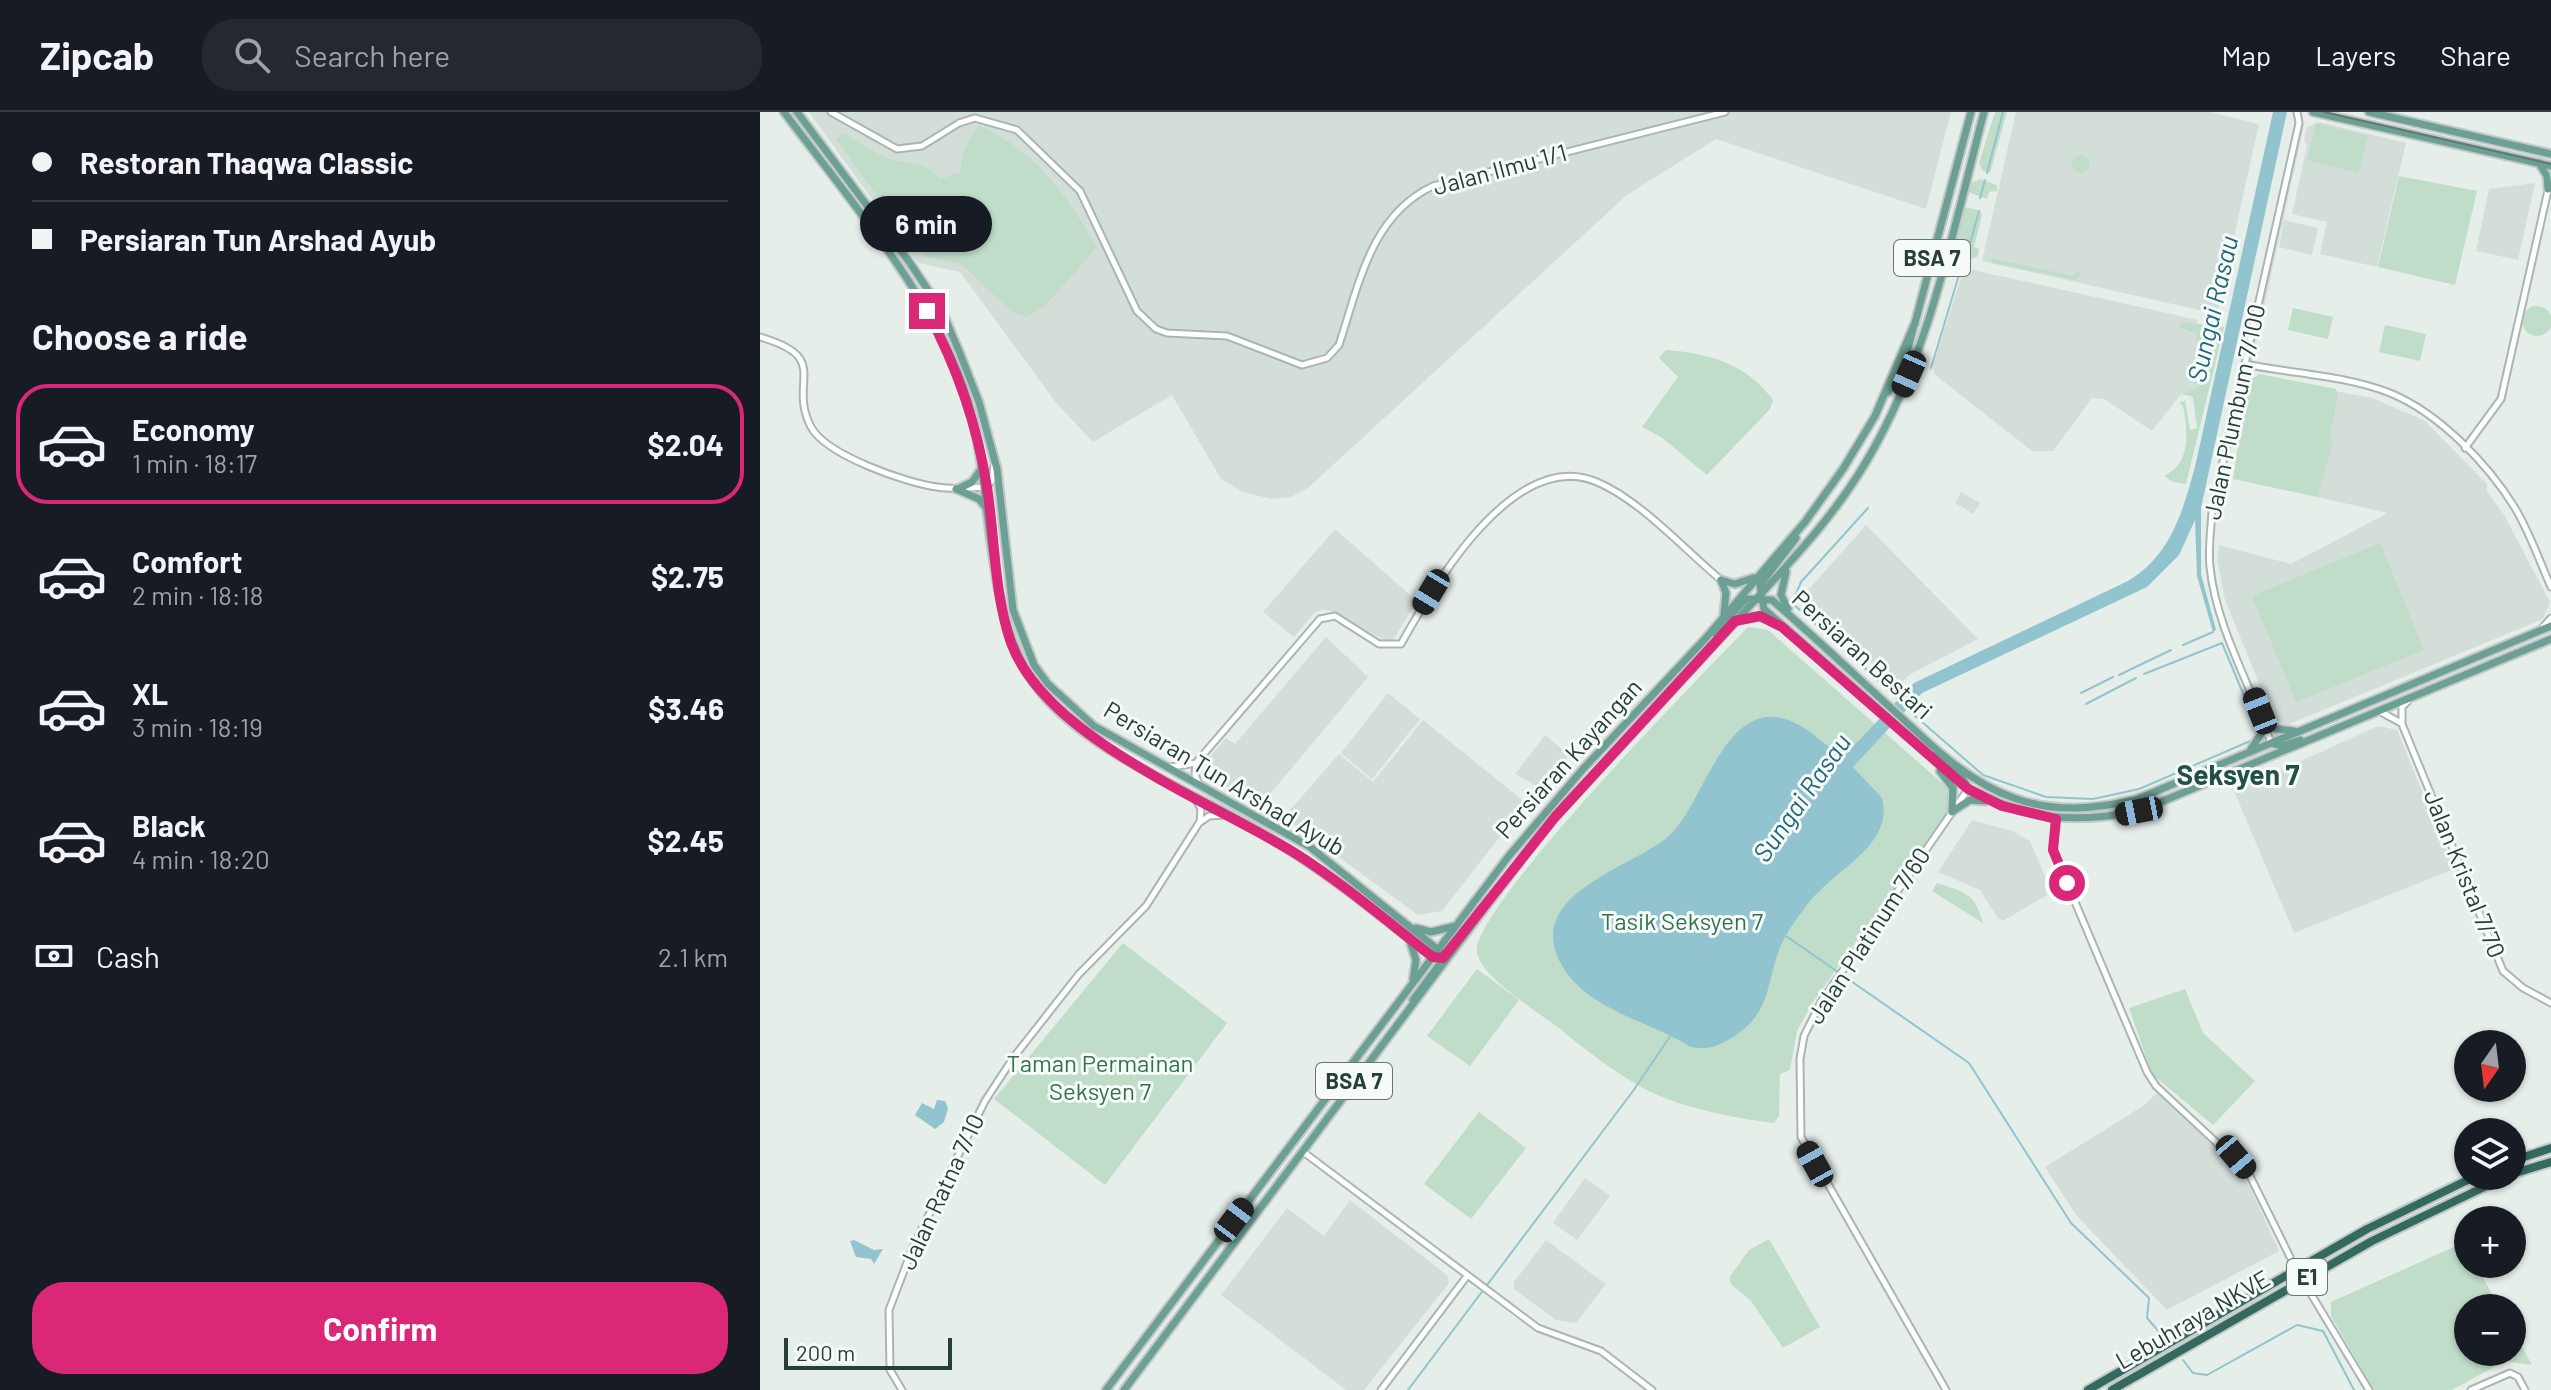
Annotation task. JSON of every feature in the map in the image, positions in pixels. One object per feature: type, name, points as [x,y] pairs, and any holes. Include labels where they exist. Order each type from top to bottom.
[{"type":"highway","points":[[2526,1156],[2551,1148]]},
{"type":"highway","name":"Lebuhraya NKVE","points":[[2526,1170],[2551,1162]]},
{"type":"highway","name":"Lebuhraya NKVE","points":[[2088,1390],[2367,1229],[2454,1187]]},
{"type":"highway","name":"Lebuhraya NKVE","points":[[2112,1390],[2372,1241],[2479,1190]]},
{"type":"main road","name":"Persiaran Tun Arshad Ayub","points":[[784,112],[927,311],[950,355],[968,401],[987,487],[1002,612],[1012,645],[1040,691],[1080,730],[1302,858],[1433,957]]},
{"type":"main road","name":"Persiaran Tun Arshad Ayub","points":[[797,112],[942,311],[979,402],[994,460],[1013,610],[1034,665],[1067,705],[1085,719],[1310,847],[1440,948]]},
{"type":"main road","name":"Persiaran Kayangan","points":[[1106,1390],[1540,818],[1705,639],[1805,522],[1843,469],[1882,400],[1915,323],[1971,112]]},
{"type":"main road","name":"Persiaran Kayangan","points":[[1124,1390],[1301,1150],[1555,817],[1790,563],[1848,491],[1868,460],[1909,374],[1947,256],[1984,112]]},
{"type":"main road","points":[[2314,112],[2551,166]]},
{"type":"main road","points":[[2369,112],[2551,156]]},
{"type":"main road","points":[[2391,112],[2551,156]]},
{"type":"main road","points":[[2496,142],[2519,147]]},
{"type":"main road","points":[[2539,163],[2550,187]]},
{"type":"main road","points":[[1882,400],[1898,378],[1909,374],[1906,356],[1915,323]]},
{"type":"main road","points":[[956,489],[972,482],[982,468]]},
{"type":"main road","points":[[956,489],[979,499],[989,511]]},
{"type":"main road","points":[[1705,639],[1746,599],[1759,597],[1760,585],[1789,551],[1805,522]]},
{"type":"main road","points":[[1790,563],[1781,595],[1799,623]]},
{"type":"main road","points":[[1721,580],[1735,584],[1758,574]]},
{"type":"main road","points":[[1721,580],[1726,593],[1723,615]]},
{"type":"main road","name":"Persiaran Bestari","points":[[1759,597],[1772,600],[1928,742],[1986,786],[2016,799],[2056,808],[2094,809],[2135,800],[2551,626]]},
{"type":"main road","name":"Persiaran Bestari","points":[[1759,597],[1764,609],[1877,712],[1968,789],[2002,806],[2056,819],[2096,819],[2139,811],[2551,639]]},
{"type":"main road","points":[[1735,621],[1750,617],[1770,619],[1804,644]]},
{"type":"main road","points":[[2260,711],[2276,729],[2303,730]]},
{"type":"main road","points":[[2243,755],[2259,741],[2260,711]]},
{"type":"main road","points":[[2272,743],[2283,746],[2344,726]]},
{"type":"main road","points":[[1928,742],[1962,777],[1968,789]]},
{"type":"main road","points":[[1926,755],[1953,788],[1952,812]]},
{"type":"main road","points":[[1952,812],[1970,800],[2002,806]]},
{"type":"main road","points":[[1407,1011],[1443,958],[1487,904]]},
{"type":"main road","points":[[1414,928],[1431,932],[1456,926]]},
{"type":"main road","points":[[1409,938],[1416,960],[1409,990]]},
{"type":"main road","points":[[1440,948],[1443,958]]},
{"type":"main road","points":[[1433,957],[1443,958]]},
{"type":"street","name":"Jalan Ilmu 1/1","points":[[831,112],[897,149],[922,146],[964,121],[975,118],[1017,130],[1073,181],[1144,321],[1167,333],[1227,336],[1302,365],[1327,358],[1339,345],[1375,238],[1391,215],[1411,196],[1433,186],[1725,112]]},
{"type":"street","points":[[2297,112],[2299,123],[2314,112]]},
{"type":"street","name":"Jalan Plumbum 7/100","points":[[2272,743],[2228,630],[2210,568],[2212,511],[2299,123]]},
{"type":"street","points":[[2465,448],[2501,399],[2551,177]]},
{"type":"street","points":[[760,337],[788,346],[799,356],[804,365],[806,415],[823,442],[883,472],[935,487],[987,487],[992,480],[994,460]]},
{"type":"street","points":[[2245,364],[2388,393],[2419,408],[2465,448],[2515,508],[2551,587]]},
{"type":"street","points":[[1165,766],[1181,768],[1196,763],[1314,623],[1326,616],[1335,616],[1379,644],[1398,646],[1443,571],[1517,493],[1547,479],[1575,476],[1596,481],[1622,495],[1721,580]]},
{"type":"street","points":[[2540,631],[2551,618]]},
{"type":"street","points":[[2379,711],[2402,724],[2402,707],[2412,697]]},
{"type":"street","name":"Jalan Kristal 7/70","points":[[2402,724],[2503,971],[2523,988],[2551,1003]]},
{"type":"street","points":[[1196,763],[1195,774],[1199,785]]},
{"type":"street","name":"Jalan Platinum 7/60","points":[[1946,1390],[1801,1137],[1800,1059],[1804,1036],[1836,981],[1968,789]]},
{"type":"street","points":[[1192,794],[1201,809],[1199,823]]},
{"type":"street","points":[[1199,823],[1209,816],[1230,816]]},
{"type":"street","points":[[2056,819],[2053,850],[2147,1072],[2156,1086],[2248,1172],[2290,1257]]},
{"type":"street","name":"Jalan Ratna 7/10","points":[[902,1390],[890,1370],[889,1310],[913,1247],[985,1101],[1013,1058],[1079,974],[1146,906],[1199,823]]},
{"type":"street","points":[[1301,1150],[1547,1333],[1607,1355],[1652,1390]]},
{"type":"street","points":[[1381,1390],[1467,1276]]},
{"type":"street","points":[[2308,1289],[2369,1390]]},
{"type":"street","points":[[2471,1390],[2510,1373],[2518,1377],[2525,1390]]},
{"type":"shaded area","points":[[809,112],[1951,112],[1926,209],[1716,139],[1627,195],[1308,488],[1291,497],[1271,499],[1243,492],[1221,479],[1172,395],[1093,442],[1057,404],[960,272],[918,263]]},
{"type":"shaded area","points":[[2016,112],[2210,112],[2259,124],[2217,314],[1982,261]]},
{"type":"shaded area","points":[[2319,122],[2406,143],[2377,267],[2320,254],[2327,222],[2292,214],[2307,146],[2304,140],[2306,128]]},
{"type":"shaded area","points":[[2295,123],[2304,125],[2252,362],[2242,360]]},
{"type":"shaded area","points":[[2535,183],[2518,260],[2476,251],[2489,189]]},
{"type":"shaded area","points":[[2284,220],[2318,228],[2312,255],[2279,247]]},
{"type":"shaded area","points":[[1964,268],[2198,320],[2197,325],[2182,322],[2183,330],[2197,334],[2212,359],[2210,370],[2194,391],[2181,394],[2152,431],[2104,399],[2092,398],[2053,451],[2032,451],[1934,374],[1933,365]]},
{"type":"shaded area","points":[[2258,377],[2373,398],[2425,421],[2487,484],[2487,492],[2503,513],[2550,602],[2543,619],[2287,725],[2274,720],[2225,600],[2217,558],[2219,545],[2291,564],[2388,513],[2233,478]]},
{"type":"shaded area","points":[[1961,492],[1980,503],[1973,514],[1955,503]]},
{"type":"shaded area","points":[[1866,525],[1978,639],[1909,675],[1897,687],[1801,598]]},
{"type":"shaded area","points":[[1335,529],[1417,601],[1393,640],[1384,640],[1332,611],[1323,610],[1315,612],[1294,637],[1263,612]]},
{"type":"shaded area","points":[[1326,637],[1368,677],[1260,806],[1201,772],[1202,766],[1226,738],[1235,744]]},
{"type":"shaded area","points":[[1388,693],[1420,719],[1372,779],[1341,753]]},
{"type":"shaded area","points":[[1423,720],[1526,803],[1442,911],[1418,915],[1284,817],[1339,754],[1373,782]]},
{"type":"shaded area","points":[[2378,726],[2397,730],[2454,869],[2294,933],[2234,791]]},
{"type":"shaded area","points":[[1545,735],[1569,755],[1540,788],[1515,774]]},
{"type":"shaded area","points":[[1972,820],[2012,831],[2030,841],[2052,892],[2003,921],[1997,917],[1980,890],[1938,872]]},
{"type":"shaded area","points":[[2157,1093],[2234,1164],[2249,1185],[2279,1251],[2167,1310],[2077,1216],[2045,1167],[2143,1106]]},
{"type":"shaded area","points":[[1585,1178],[1610,1196],[1577,1240],[1553,1223]]},
{"type":"shaded area","points":[[1350,1200],[1447,1275],[1449,1283],[1364,1390],[1346,1390],[1221,1295],[1287,1208],[1324,1236]]},
{"type":"shaded area","points":[[1546,1240],[1606,1284],[1576,1323],[1556,1320],[1514,1289],[1514,1282]]},
{"type":"green space","points":[[1995,112],[2007,112],[1990,173],[1983,171],[1979,163]]},
{"type":"green space","points":[[2316,123],[2368,136],[2358,173],[2307,160]]},
{"type":"green space","points":[[978,125],[1017,147],[1048,176],[1097,247],[1046,305],[1027,317],[1011,311],[961,264],[926,257],[909,240],[836,139],[844,133],[883,156],[920,165],[940,179],[960,173],[964,151]]},
{"type":"green space","points":[[2081,155],[2090,164],[2081,173],[2072,164]]},
{"type":"green space","points":[[2399,176],[2477,191],[2455,285],[2378,267]]},
{"type":"green space","points":[[1981,179],[1997,185],[1997,191],[1989,192],[1987,199],[1968,192],[1970,183]]},
{"type":"green space","points":[[1964,207],[1978,210],[1969,253],[1979,210],[1982,215],[1974,247],[1979,249],[1978,256],[1972,259],[1958,256],[1953,248]]},
{"type":"green space","points":[[1991,258],[2073,276],[2078,270],[2082,274],[2076,280],[1992,263]]},
{"type":"green space","points":[[2537,306],[2548,310],[2552,321],[2548,332],[2537,336],[2526,332],[2522,321],[2526,310]]},
{"type":"green space","points":[[2293,308],[2333,317],[2328,339],[2288,330]]},
{"type":"green space","points":[[2182,322],[2224,327],[2186,484],[2173,482],[2164,476],[2179,464],[2186,447],[2185,417],[2183,406],[2179,403],[2185,400],[2190,430],[2197,428],[2193,398],[2187,399],[2193,397],[2181,394],[2202,382],[2209,372],[2212,359],[2196,340],[2197,334],[2179,328]]},
{"type":"green space","points":[[2385,325],[2426,334],[2420,361],[2379,352]]},
{"type":"green space","points":[[1666,350],[1697,354],[1739,369],[1773,400],[1770,409],[1707,475],[1661,437],[1642,427],[1678,377],[1659,358]]},
{"type":"green space","points":[[2259,374],[2336,389],[2338,396],[2329,439],[2333,441],[2318,497],[2233,479],[2247,382]]},
{"type":"green space","points":[[2380,543],[2424,650],[2296,702],[2252,596]]},
{"type":"green space","name":"Tasik Seksyen 7","points":[[1748,627],[1768,630],[1951,791],[1949,811],[1813,1002],[1797,1031],[1790,1070],[1780,1074],[1779,1116],[1774,1123],[1691,1107],[1634,1083],[1512,994],[1488,972],[1477,952],[1485,927],[1549,841]]},
{"type":"green space","points":[[1937,883],[1968,895],[1983,923],[1932,891]]},
{"type":"green space","name":"Taman Permainan Seksyen 7","points":[[1123,943],[1227,1023],[1105,1185],[994,1099]]},
{"type":"green space","points":[[1477,969],[1519,1000],[1470,1066],[1427,1036]]},
{"type":"green space","points":[[2185,989],[2203,1033],[2255,1081],[2213,1125],[2152,1074],[2129,1008]]},
{"type":"green space","points":[[1479,1112],[1526,1148],[1471,1219],[1424,1184]]},
{"type":"green space","points":[[1769,1239],[1820,1327],[1783,1348],[1751,1301],[1731,1284],[1729,1278],[1749,1250]]},
{"type":"green space","points":[[2454,1247],[2454,1278],[2483,1278],[2492,1294],[2454,1294],[2454,1366],[2496,1366],[2452,1390],[2374,1390],[2331,1316],[2331,1302]]},
{"type":"water","name":"Tasik Seksyen 7","points":[[2273,112],[2287,112],[2201,508],[2201,574],[2216,630],[2213,632],[2197,576],[2195,520],[2179,555],[2147,587],[1922,693],[1853,767],[1882,798],[1883,815],[1879,831],[1858,858],[1816,895],[1795,921],[1781,945],[1761,1008],[1744,1029],[1730,1039],[1710,1047],[1689,1046],[1618,1012],[1584,991],[1560,962],[1553,938],[1558,917],[1571,899],[1590,884],[1671,834],[1684,818],[1722,752],[1737,733],[1754,720],[1775,717],[1799,725],[1842,758],[1914,683],[2128,581],[2155,559],[2173,532],[2195,467]]},
{"type":"water","points":[[937,1100],[945,1101],[948,1108],[944,1122],[935,1129],[915,1115],[922,1103],[934,1109]]},
{"type":"water","points":[[850,1241],[874,1250],[883,1249],[874,1264],[871,1259],[856,1257]]},
{"type":"waterway","points":[[1987,173],[2003,112]]},
{"type":"waterway","points":[[1980,198],[1985,180]]},
{"type":"waterway","points":[[1967,255],[1979,211]]},
{"type":"waterway","points":[[1931,368],[1962,265]]},
{"type":"waterway","points":[[1843,648],[1792,603],[1801,582],[1868,508]]},
{"type":"waterway","points":[[2183,645],[2213,632]]},
{"type":"waterway","points":[[2144,674],[2222,643],[2258,729]]},
{"type":"waterway","points":[[2119,675],[2171,650]]},
{"type":"waterway","points":[[1848,652],[1899,700]]},
{"type":"waterway","points":[[2081,693],[2113,677]]},
{"type":"waterway","points":[[2086,704],[2136,678]]},
{"type":"waterway","points":[[1906,708],[1983,775],[2046,797],[2093,799],[2139,789],[2255,739]]},
{"type":"waterway","name":"Sungai Rasau","points":[[1786,936],[1969,1063],[2071,1223],[2149,1298],[2147,1318],[2161,1334]]},
{"type":"waterway","name":"Sungai Rasau","points":[[1408,1390],[1633,1091],[1671,1035]]},
{"type":"waterway","name":"Sungai Rasau","points":[[2183,1360],[2193,1373],[2207,1375],[2297,1325],[2323,1331],[2354,1390]]},
{"type":"tunnel","points":[[2290,1257],[2308,1289]]},
{"type":"tram line","points":[[2324,112],[2551,164]]},
{"type":"district","name":"Seksyen 7","points":[[2238,775]]},
{"type":"route","points":[[927,311],[950,355],[968,401],[987,487],[1002,612],[1012,645],[1040,691],[1080,730],[1302,858],[1433,957],[1443,958],[1555,817],[1735,621],[1750,617],[1770,619],[1804,644],[1968,789],[2002,806],[2056,819],[2053,850],[2067,883]]}]
